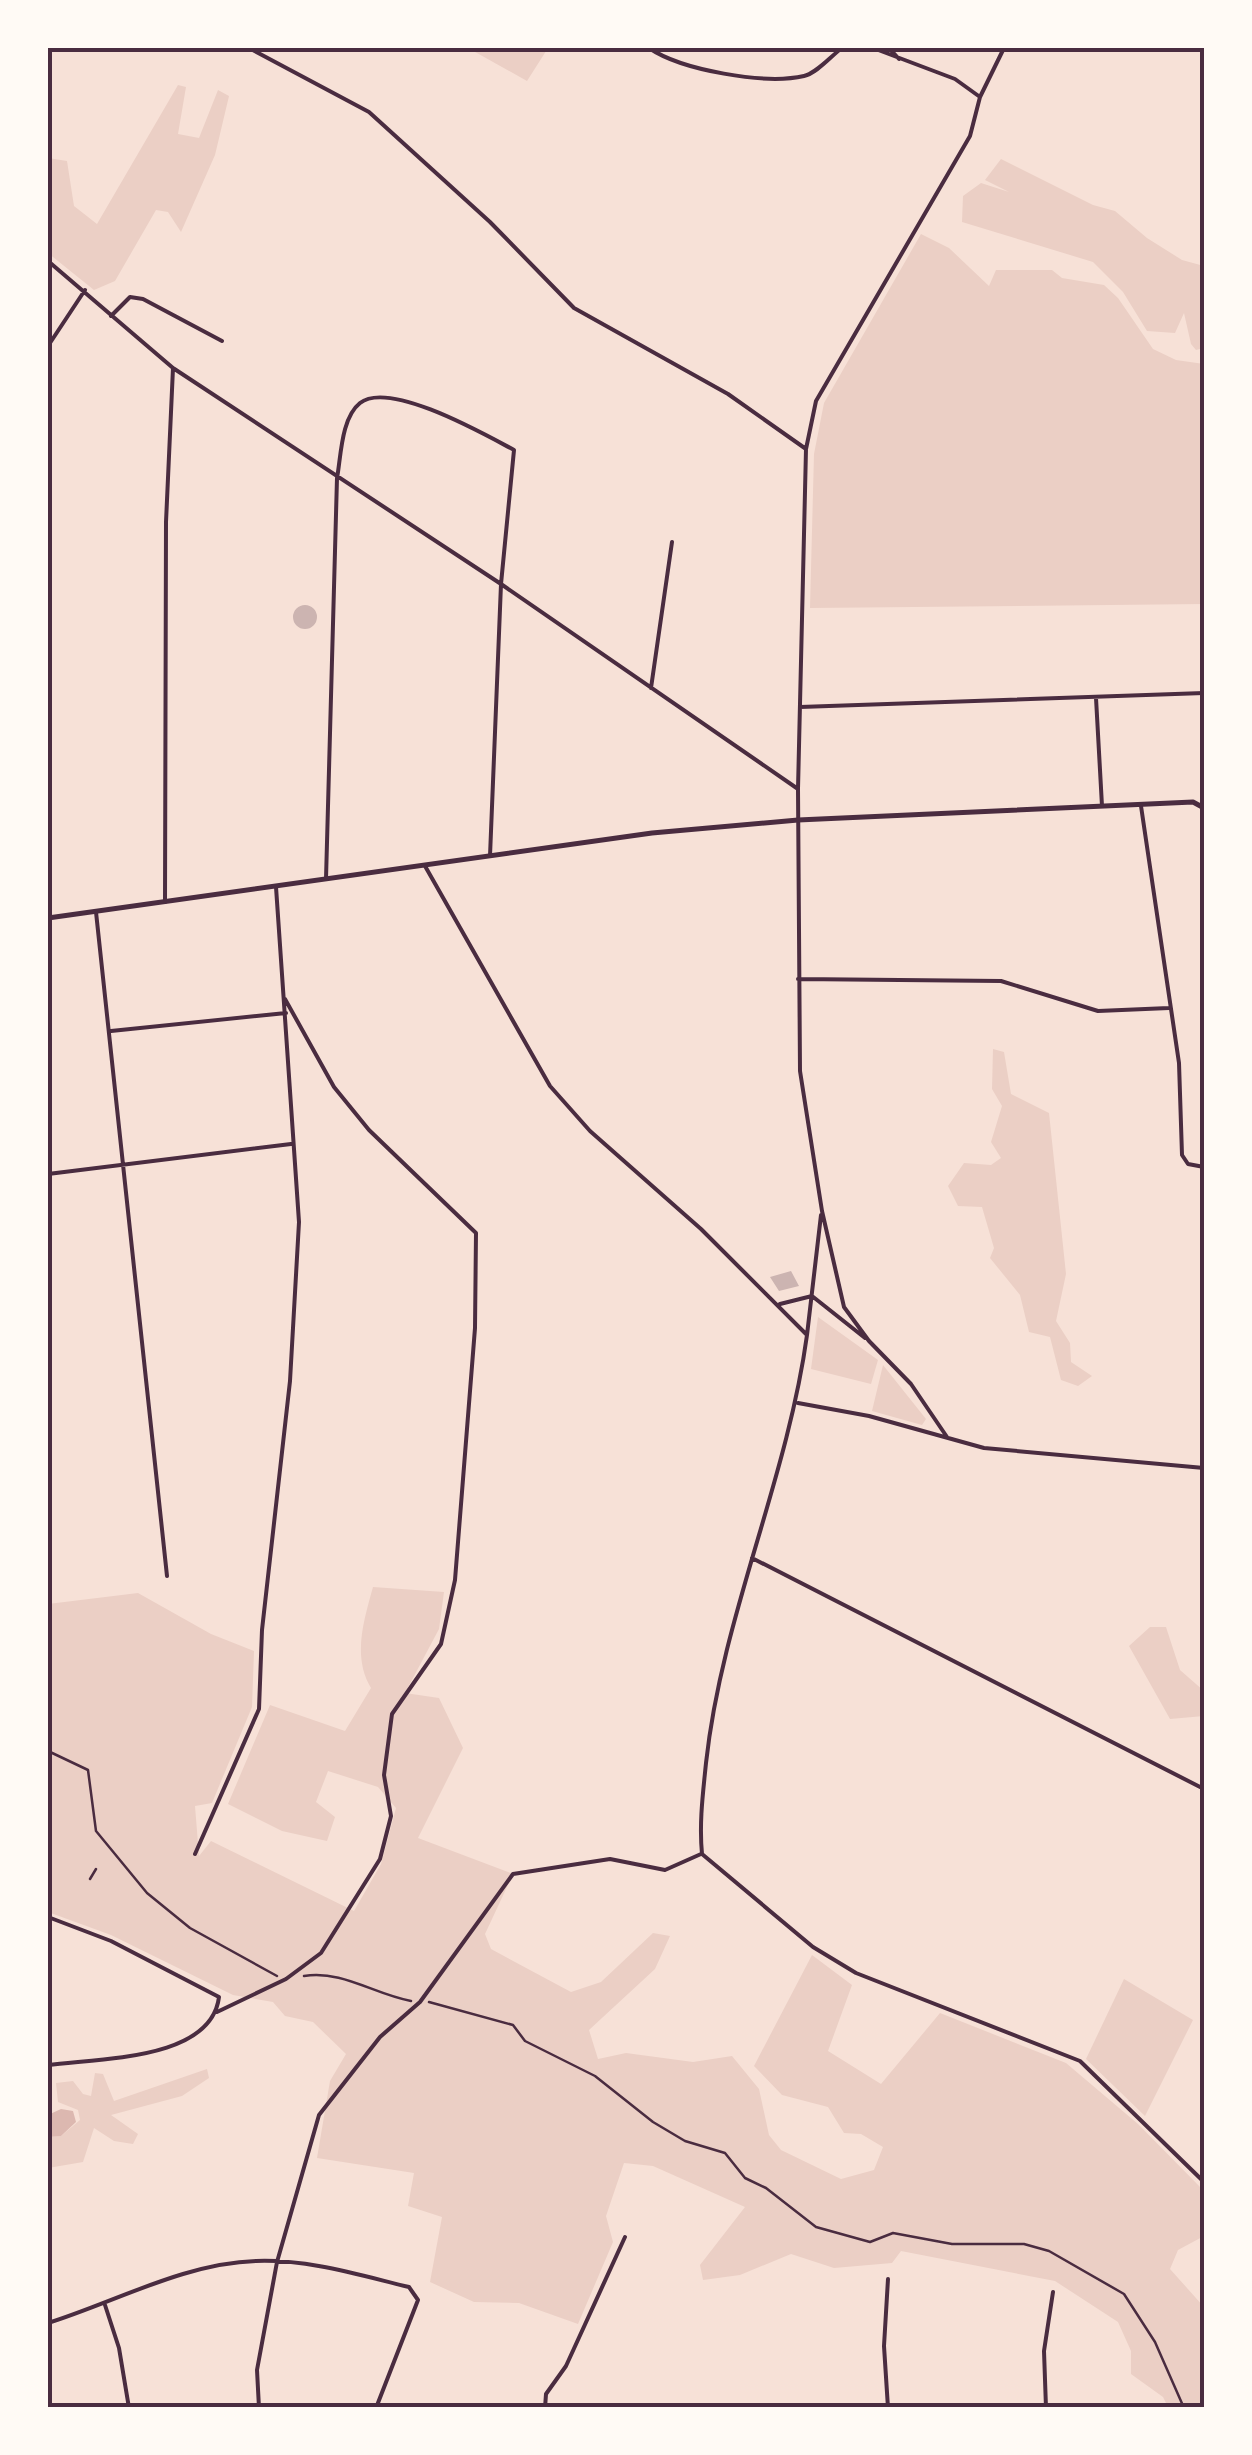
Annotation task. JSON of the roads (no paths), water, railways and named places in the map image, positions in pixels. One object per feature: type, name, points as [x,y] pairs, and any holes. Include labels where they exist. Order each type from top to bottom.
[{"type":"street","points":[[248,48],[369,112],[490,222],[574,308],[728,394],[806,449]]},
{"type":"street","points":[[648,48],[667,60],[767,79],[808,75],[842,48]]},
{"type":"street","points":[[873,48],[956,80],[980,97]]},
{"type":"street","points":[[889,48],[900,61]]},
{"type":"street","points":[[869,1341],[844,1307],[822,1211],[800,1071],[796,979],[806,449],[816,401],[970,136],[980,97],[1004,48]]},
{"type":"street","points":[[48,261],[173,368],[501,584],[798,789]]},
{"type":"street","points":[[48,346],[85,290]]},
{"type":"street","points":[[110,316],[130,297],[144,299],[222,342]]},
{"type":"street","points":[[166,902],[166,522],[173,368]]},
{"type":"street","points":[[326,879],[337,478],[348,420],[360,404],[379,395],[449,416],[514,450],[501,584],[490,856]]},
{"type":"street","points":[[651,688],[672,542]]},
{"type":"street","points":[[800,707],[1204,693]]},
{"type":"street","points":[[1096,698],[1102,806]]},
{"type":"street","points":[[48,918],[652,832],[798,820],[1140,804],[1193,802],[1204,808]]},
{"type":"street","points":[[1140,804],[1178,1063],[1182,1155],[1188,1164],[1204,1167]]},
{"type":"street","points":[[425,866],[550,1086],[590,1132],[807,1335]]},
{"type":"street","points":[[195,1854],[260,1709],[262,1630],[280,1487],[299,1222],[276,887]]},
{"type":"street","points":[[96,912],[167,1576]]},
{"type":"street","points":[[796,979],[1000,981],[1098,1010],[1169,1008]]},
{"type":"street","points":[[48,2065],[186,2043],[217,2012],[286,1979],[330,1944],[380,1859],[391,1816],[384,1776],[392,1714],[441,1644],[455,1580],[478,1244],[469,1222],[369,1130],[334,1087],[285,998]]},
{"type":"street","points":[[110,1032],[286,1013]]},
{"type":"street","points":[[48,1174],[292,1144]]},
{"type":"street","points":[[822,1211],[798,1403],[714,1695],[700,1831],[702,1854],[813,1948],[856,1973],[1080,2061],[1204,2182]]},
{"type":"street","points":[[778,1305],[812,1296]]},
{"type":"street","points":[[812,1296],[869,1341],[911,1384],[947,1437]]},
{"type":"street","points":[[798,1403],[984,1448],[1204,1468]]},
{"type":"street","points":[[752,1558],[1204,1789]]},
{"type":"street","points":[[259,2408],[256,2370],[277,2262],[319,2115],[380,2037],[420,2002],[513,1874],[610,1859],[665,1870],[702,1854]]},
{"type":"street","points":[[48,1917],[110,1941],[200,1984],[219,1997],[217,2012]]},
{"type":"street","points":[[544,2408],[546,2394],[566,2366],[626,2237]]},
{"type":"street","points":[[48,2322],[105,2305],[176,2276],[252,2261],[336,2269],[409,2287],[418,2300],[376,2408]]},
{"type":"street","points":[[888,2278],[884,2346],[888,2408]]},
{"type":"street","points":[[1046,2408],[1044,2351],[1053,2292]]},
{"type":"street","points":[[105,2305],[119,2348],[129,2408]]}]
